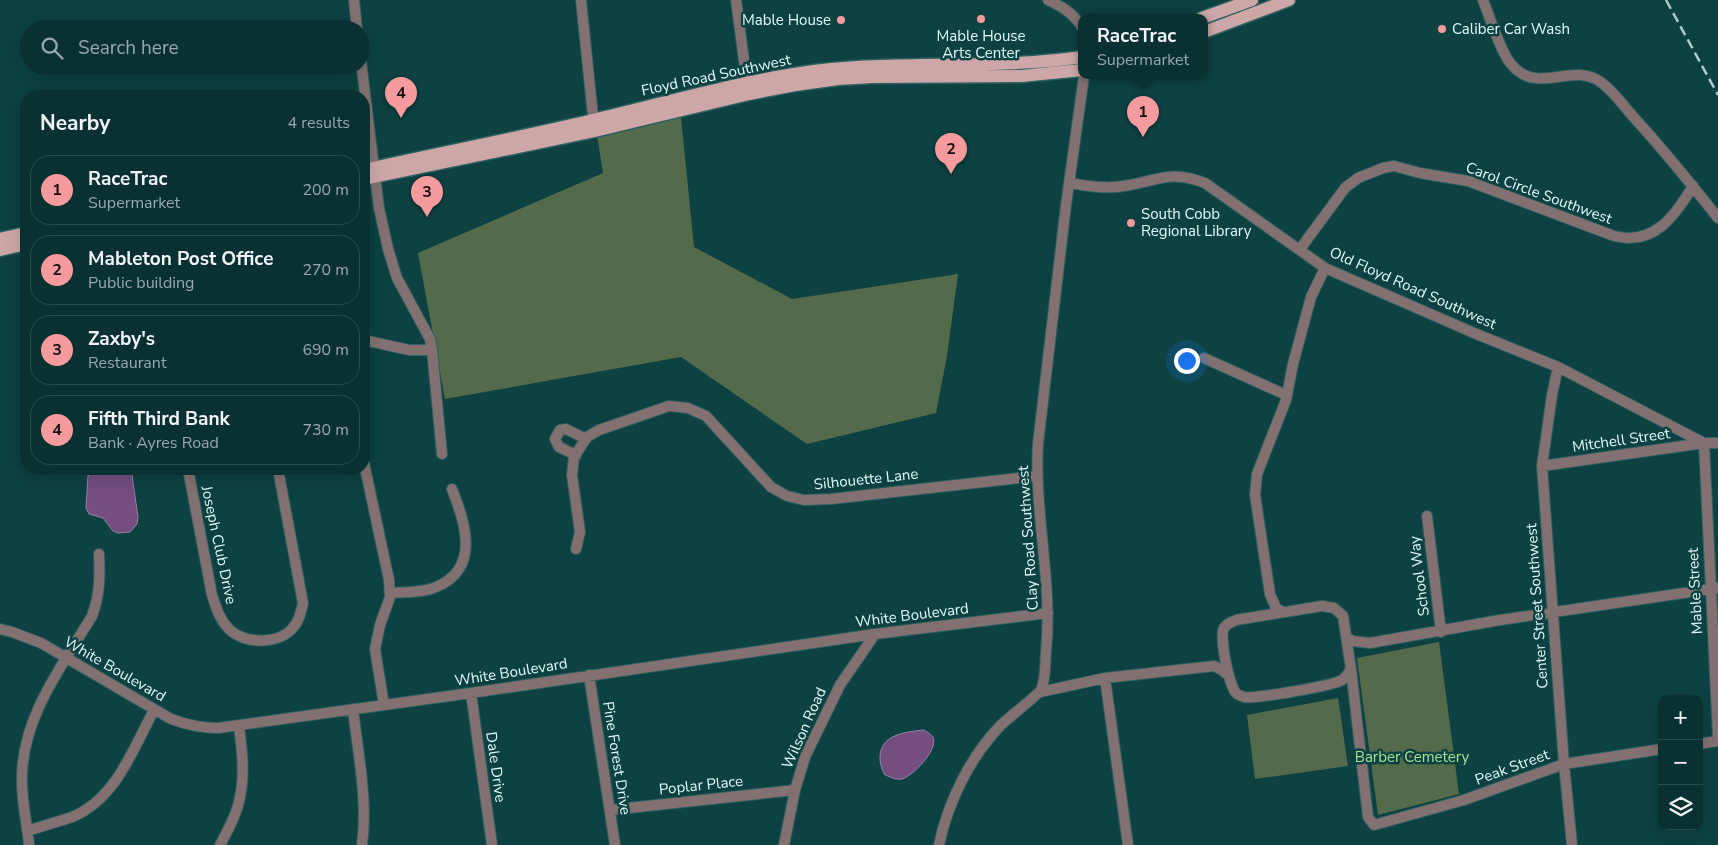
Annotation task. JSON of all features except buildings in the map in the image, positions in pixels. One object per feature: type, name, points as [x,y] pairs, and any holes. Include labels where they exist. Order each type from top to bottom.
[{"type":"main road","points":[[1208,16],[1252,0]]},
{"type":"main road","points":[[1208,30],[1289,0]]},
{"type":"main road","name":"Floyd Road Southwest","points":[[594,126],[747,83],[836,69],[1004,65],[1078,58]]},
{"type":"main road","name":"Floyd Road Southwest","points":[[370,173],[795,85],[838,79],[872,77],[1021,76],[1078,70]]},
{"type":"main road","points":[[0,240],[20,235]]},
{"type":"main road","points":[[0,250],[20,245]]},
{"type":"street","points":[[354,0],[356,20]]},
{"type":"street","points":[[581,0],[594,126]]},
{"type":"street","points":[[736,0],[747,83]]},
{"type":"street","points":[[1048,0],[1064,8],[1078,21]]},
{"type":"street","points":[[1483,0],[1508,59],[1516,68],[1526,76],[1534,78],[1543,79],[1571,74],[1584,74],[1600,81],[1693,186],[1718,218]]},
{"type":"street","points":[[362,75],[363,90]]},
{"type":"street","name":"Clay Road Southwest","points":[[1040,692],[1045,663],[1048,613],[1036,476],[1046,367],[1056,304],[1069,183],[1084,79]]},
{"type":"street","name":"Carol Circle Southwest","points":[[1300,249],[1346,188],[1358,178],[1383,168],[1394,166],[1468,182],[1607,234],[1631,239],[1654,231],[1664,224],[1678,210],[1693,186]]},
{"type":"street","name":"Old Floyd Road Southwest","points":[[1069,183],[1112,187],[1169,175],[1190,177],[1205,183],[1325,268],[1474,333],[1558,366],[1704,443],[1718,443]]},
{"type":"street","points":[[370,177],[392,262],[403,291],[430,339],[442,454]]},
{"type":"street","points":[[1283,612],[1276,608],[1270,594],[1254,495],[1257,474],[1286,400],[1303,323],[1311,297],[1325,268]]},
{"type":"street","points":[[370,341],[409,350],[432,350]]},
{"type":"street","points":[[1204,358],[1286,395]]},
{"type":"street","name":"Center Street Southwest","points":[[1558,366],[1552,394],[1542,466],[1552,613],[1572,845]]},
{"type":"street","name":"Silhouette Lane","points":[[576,549],[580,532],[572,475],[576,455],[586,439],[598,430],[669,406],[688,408],[706,416],[771,487],[787,496],[804,500],[1036,476]]},
{"type":"street","points":[[576,455],[559,447],[555,439],[560,430],[566,429],[586,439]]},
{"type":"street","name":"Mitchell Street","points":[[1542,466],[1704,443]]},
{"type":"street","name":"Mable Street","points":[[1704,443],[1714,588],[1718,739]]},
{"type":"street","name":"Joseph Club Drive","points":[[189,475],[217,612],[227,627],[239,636],[250,640],[262,641],[286,635],[295,626],[300,617],[303,603],[279,475]]},
{"type":"street","points":[[367,475],[389,580],[390,593],[375,649],[384,705]]},
{"type":"street","points":[[390,593],[435,588],[448,581],[460,570],[465,559],[466,542],[461,514],[452,489]]},
{"type":"street","name":"School Way","points":[[1427,516],[1441,632]]},
{"type":"street","points":[[29,845],[22,778],[23,762],[30,728],[40,703],[92,616],[98,601],[100,582],[99,554]]},
{"type":"street","points":[[1349,655],[1354,650],[1370,643],[1479,624],[1714,588]]},
{"type":"street","points":[[1260,616],[1267,610],[1270,594]]},
{"type":"street","points":[[1351,668],[1344,680],[1330,685],[1244,697],[1234,692],[1229,676],[1224,649],[1223,629],[1228,623],[1236,620],[1322,606],[1334,608],[1343,616],[1347,638],[1351,668],[1355,703]]},
{"type":"street","name":"White Boulevard","points":[[0,630],[12,632],[41,643],[154,710],[184,724],[201,728],[239,726],[471,694],[875,634],[1048,613]]},
{"type":"street","name":"Wilson Road","points":[[784,845],[804,757],[840,685],[875,634]]},
{"type":"street","points":[[1347,638],[1353,641],[1370,643]]},
{"type":"street","points":[[1214,666],[1224,649]]},
{"type":"street","points":[[939,845],[952,801],[984,745],[1002,724],[1040,692],[1105,678],[1214,666],[1229,676]]},
{"type":"street","name":"Pine Forest Drive","points":[[589,675],[615,845]]},
{"type":"street","points":[[1105,678],[1128,845]]},
{"type":"street","points":[[1330,685],[1341,686],[1350,694],[1355,703]]},
{"type":"street","name":"Dale Drive","points":[[471,694],[492,845]]},
{"type":"street","name":"Peak Street","points":[[1355,703],[1368,817],[1374,825],[1464,800],[1564,764],[1658,750]]},
{"type":"street","points":[[353,709],[363,792],[364,829],[362,845]]},
{"type":"street","points":[[28,831],[73,816],[97,802],[113,786],[154,710]]},
{"type":"street","points":[[220,845],[234,819],[240,798],[242,753],[239,726]]},
{"type":"street","points":[[1703,743],[1718,739]]},
{"type":"street","name":"Poplar Place","points":[[610,810],[795,790]]},
{"type":"green space","points":[[679,97],[694,247],[792,299],[958,274],[947,356],[936,413],[807,444],[681,357],[445,399],[418,253],[603,173],[594,116]]},
{"type":"green space","name":"Barber Cemetery","points":[[1439,642],[1459,794],[1378,815],[1357,658]]},
{"type":"green space","points":[[1338,698],[1348,766],[1255,779],[1247,715]]},
{"type":"shaded area","points":[[88,475],[132,475],[138,517],[137,524],[130,532],[118,533],[113,531],[103,518],[89,514],[86,508]]},
{"type":"shaded area","points":[[924,730],[932,736],[934,742],[929,755],[918,768],[902,779],[884,774],[880,759],[884,744],[889,739],[902,733]]},
{"type":"railway","points":[[1666,0],[1718,95]]},
{"type":"place","name":"Mable House Arts Center","points":[[981,19]]},
{"type":"place","name":"Mable House","points":[[841,20]]},
{"type":"place","name":"Caliber Car Wash","points":[[1442,29]]},
{"type":"place","name":"Fifth Third Bank","points":[[401,118]]},
{"type":"place","name":"RaceTrac","points":[[1143,137]]},
{"type":"place","name":"Mableton Post Office","points":[[951,174]]},
{"type":"place","name":"Zaxby's","points":[[427,217]]},
{"type":"place","name":"South Cobb Regional Library","points":[[1131,223]]}]
